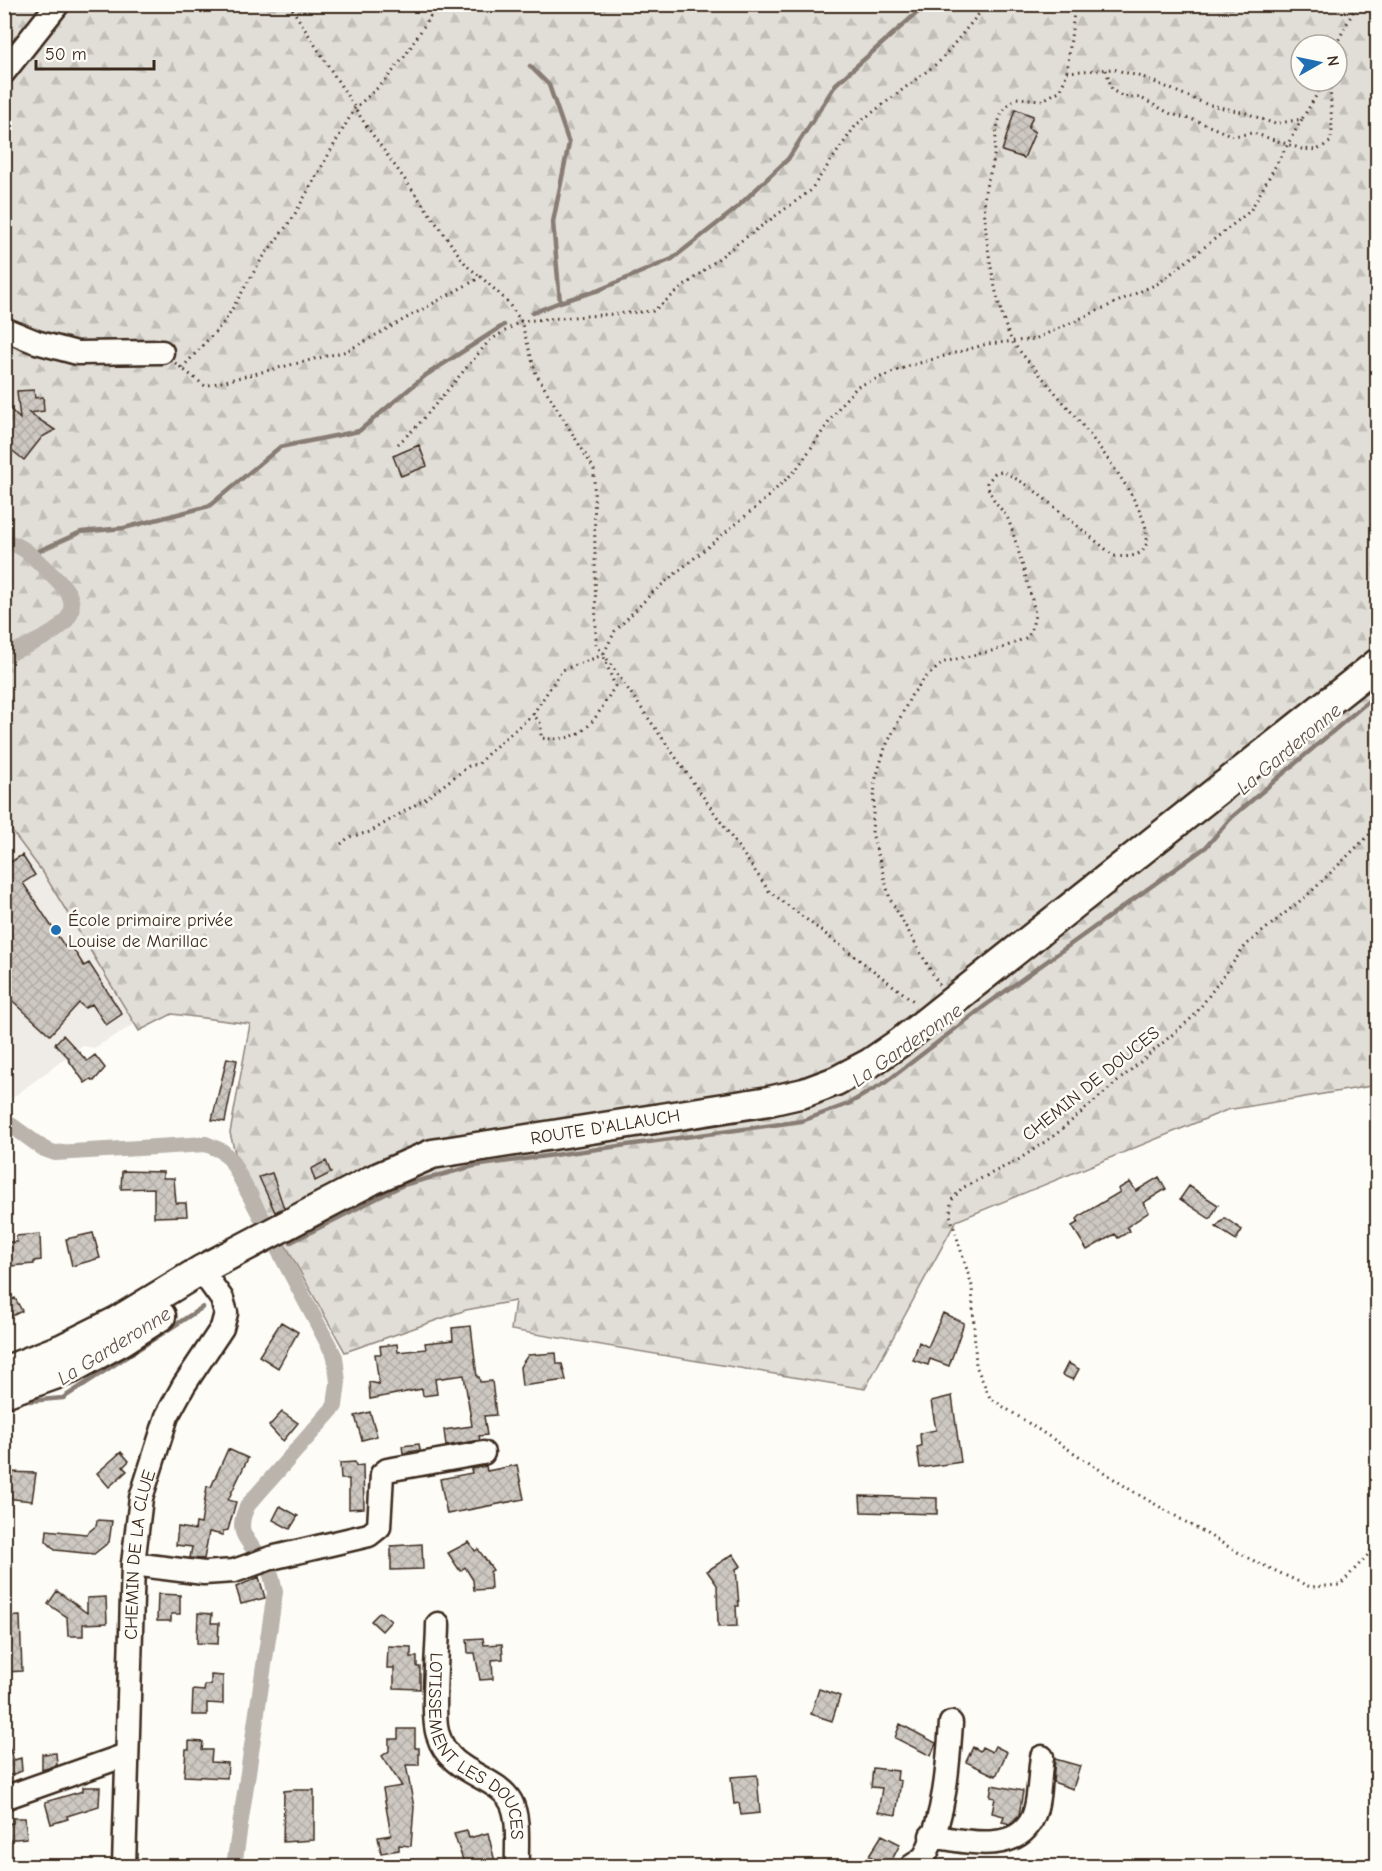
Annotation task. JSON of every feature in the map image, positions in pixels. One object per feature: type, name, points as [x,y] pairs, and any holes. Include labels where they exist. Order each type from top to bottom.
[{"type":"main road","name":"ROUTE D'ALLAUCH","points":[[6,1384],[71,1369],[122,1341],[206,1277],[271,1234],[372,1180],[432,1154],[804,1093],[836,1081],[870,1063],[942,1010],[1377,663]]},
{"type":"street","points":[[4,72],[58,4]]},
{"type":"street","points":[[4,329],[36,342],[76,353],[162,352]]},
{"type":"street","name":"CHEMIN DE LA CLUE","points":[[124,1866],[133,1564],[141,1498],[167,1416],[184,1385],[222,1328],[226,1313],[222,1299],[206,1277]]},
{"type":"street","points":[[133,1564],[204,1573],[234,1571],[264,1561],[369,1535],[379,1527],[382,1474],[387,1470],[483,1453]]},
{"type":"street","name":"LOTISSEMENT LES DOUCES","points":[[438,1624],[437,1734],[453,1761],[502,1792],[511,1802],[514,1814],[517,1866]]},
{"type":"street","points":[[912,1866],[925,1856],[948,1776],[951,1723]]},
{"type":"street","points":[[4,1798],[126,1755]]},
{"type":"street","points":[[931,1836],[964,1841],[1012,1840],[1025,1831],[1034,1816],[1042,1757]]},
{"type":"path","points":[[289,4],[355,108],[467,266],[506,300],[522,321],[536,374],[594,469],[596,644],[603,655],[769,891],[942,1010]]},
{"type":"path","points":[[182,368],[225,321],[261,260],[292,219],[355,108],[384,82],[405,56],[438,4]]},
{"type":"path","points":[[398,444],[424,418],[489,341],[522,321],[653,311],[738,243],[810,191],[856,125],[939,62],[987,4]]},
{"type":"path","points":[[942,1010],[890,899],[872,833],[875,781],[885,748],[911,696],[925,678],[944,662],[1012,645],[1028,637],[1032,627],[1035,613],[1013,533],[1008,519],[989,494],[987,483],[995,473],[1002,471],[1029,486],[1114,556],[1129,558],[1141,551],[1146,541],[1147,530],[1139,506],[1079,419],[1013,343],[1002,312],[987,240],[985,194],[993,162],[996,129],[1004,106],[1016,98],[1043,100],[1061,90],[1067,72],[1075,4]]},
{"type":"path","points":[[1342,33],[1356,4]]},
{"type":"path","points":[[1067,72],[1106,70],[1144,78],[1206,104],[1246,113],[1275,124],[1302,119]]},
{"type":"path","points":[[1106,70],[1112,90],[1122,96],[1141,98],[1171,114],[1197,121],[1233,136],[1253,133],[1289,145],[1317,150],[1330,142],[1332,133],[1330,93]]},
{"type":"path","points":[[341,844],[349,837],[370,832],[425,800],[469,766],[479,764],[482,756],[501,744],[533,714],[562,670],[603,655],[615,631],[653,592],[760,504],[796,470],[842,403],[858,386],[909,366],[987,344],[1035,339],[1159,283],[1250,212],[1317,93]]},
{"type":"path","points":[[162,352],[205,386],[347,351],[481,277]]},
{"type":"path","points":[[533,714],[540,724],[541,738],[563,741],[584,731],[598,714],[615,686],[603,655]]},
{"type":"path","name":"CHEMIN DE DOUCES","points":[[1377,826],[1311,892],[1246,945],[1194,1016],[1133,1071],[1055,1135],[1018,1160],[962,1188],[951,1201],[950,1215],[972,1286],[976,1366],[990,1398],[1134,1492],[1248,1558],[1310,1587],[1340,1585],[1377,1544]]},
{"type":"shaded area","name":"École primaire privée Louise de Marillac","points":[[4,776],[157,1011],[94,1048],[82,1046],[5,1103]]},
{"type":"green space","points":[[5,5],[1377,5],[1377,1085],[1227,1110],[956,1221],[865,1389],[511,1330],[515,1301],[466,1310],[345,1352],[236,1157],[230,1133],[250,1024],[172,1014],[139,1031],[44,874],[5,822]]},
{"type":"building","points":[[1015,109],[1033,116],[1028,128],[1035,132],[1024,158],[1002,151]]},
{"type":"building","points":[[34,390],[35,398],[43,397],[44,411],[29,413],[55,430],[42,437],[24,460],[4,444],[4,403],[20,419],[17,391]]},
{"type":"building","points":[[419,445],[427,466],[401,476],[393,456]]},
{"type":"building","points":[[22,855],[35,875],[23,883],[65,947],[70,944],[84,966],[89,963],[122,1014],[106,1025],[92,1004],[85,1008],[79,1003],[50,1035],[4,993],[4,866]]},
{"type":"building","points":[[63,1035],[87,1061],[95,1055],[105,1068],[94,1081],[91,1079],[85,1083],[69,1058],[55,1044]]},
{"type":"building","points":[[227,1058],[237,1060],[225,1122],[212,1120]]},
{"type":"building","points":[[326,1161],[331,1173],[315,1181],[311,1169]]},
{"type":"building","points":[[122,1171],[163,1172],[163,1178],[174,1178],[176,1203],[186,1203],[187,1216],[154,1217],[154,1188],[121,1189]]},
{"type":"building","points":[[272,1173],[284,1208],[275,1212],[259,1177]]},
{"type":"building","points":[[1159,1177],[1166,1189],[1143,1203],[1149,1212],[1127,1227],[1130,1231],[1118,1238],[1115,1234],[1087,1250],[1072,1226],[1079,1222],[1077,1219],[1120,1192],[1118,1189],[1130,1182],[1136,1191]]},
{"type":"building","points":[[1189,1186],[1218,1205],[1210,1219],[1180,1199]]},
{"type":"building","points":[[1225,1218],[1242,1230],[1236,1240],[1216,1227]]},
{"type":"building","points":[[93,1233],[100,1258],[72,1266],[66,1239]]},
{"type":"building","points":[[40,1234],[41,1260],[34,1261],[34,1264],[10,1266],[9,1242],[17,1242],[16,1236]]},
{"type":"building","points":[[15,1298],[22,1311],[4,1320],[4,1303]]},
{"type":"building","points":[[943,1313],[964,1323],[949,1366],[930,1359],[928,1365],[913,1360],[919,1342],[928,1347]]},
{"type":"building","points":[[281,1322],[298,1332],[278,1368],[259,1356]]},
{"type":"building","points":[[471,1326],[477,1377],[480,1382],[492,1381],[496,1415],[484,1416],[487,1435],[479,1436],[480,1440],[446,1446],[444,1430],[472,1426],[464,1375],[435,1379],[437,1394],[423,1396],[422,1389],[370,1399],[369,1382],[379,1384],[375,1354],[381,1354],[380,1346],[397,1344],[398,1352],[426,1349],[425,1343],[453,1340],[452,1328]]},
{"type":"building","points":[[556,1353],[557,1364],[562,1364],[566,1380],[522,1386],[520,1367],[528,1355]]},
{"type":"building","points":[[1068,1363],[1079,1369],[1073,1380],[1062,1375]]},
{"type":"building","points":[[952,1396],[961,1462],[920,1468],[917,1447],[921,1446],[920,1433],[936,1430],[931,1401]]},
{"type":"building","points":[[282,1412],[298,1423],[283,1441],[269,1426]]},
{"type":"building","points":[[370,1412],[377,1436],[362,1440],[355,1416]]},
{"type":"building","points":[[419,1444],[420,1450],[403,1453],[402,1446]]},
{"type":"building","points":[[228,1449],[248,1458],[228,1500],[236,1502],[228,1530],[223,1531],[223,1535],[209,1532],[204,1559],[190,1558],[192,1547],[176,1545],[178,1527],[195,1530],[196,1523],[201,1524],[207,1486],[211,1487]]},
{"type":"building","points":[[121,1452],[129,1461],[123,1467],[127,1471],[109,1487],[97,1473]]},
{"type":"building","points":[[355,1462],[356,1466],[363,1465],[364,1508],[349,1509],[349,1479],[341,1479],[340,1463]]},
{"type":"building","points":[[517,1465],[524,1499],[447,1514],[440,1479],[472,1473],[471,1469],[486,1466],[487,1471]]},
{"type":"building","points":[[8,1472],[36,1473],[32,1501],[5,1498]]},
{"type":"building","points":[[860,1496],[937,1498],[937,1514],[861,1512]]},
{"type":"building","points":[[280,1506],[298,1516],[290,1529],[273,1520]]},
{"type":"building","points":[[97,1520],[112,1521],[109,1542],[94,1554],[55,1550],[46,1541],[47,1530],[86,1534],[96,1526]]},
{"type":"building","points":[[469,1542],[475,1551],[478,1549],[493,1570],[490,1572],[491,1589],[474,1590],[473,1580],[465,1567],[460,1571],[448,1553]]},
{"type":"building","points":[[422,1544],[423,1569],[391,1570],[391,1546]]},
{"type":"building","points":[[733,1554],[741,1566],[736,1569],[739,1606],[736,1606],[737,1626],[718,1627],[717,1585],[707,1571]]},
{"type":"building","points":[[259,1577],[265,1598],[241,1604],[236,1587]]},
{"type":"building","points":[[57,1591],[87,1613],[87,1598],[106,1597],[107,1623],[83,1624],[83,1636],[68,1636],[67,1617],[48,1604]]},
{"type":"building","points":[[158,1594],[180,1595],[180,1614],[171,1614],[171,1621],[157,1621]]},
{"type":"building","points":[[380,1612],[391,1621],[382,1631],[371,1621]]},
{"type":"building","points":[[198,1613],[212,1614],[211,1623],[219,1623],[218,1644],[197,1643]]},
{"type":"building","points":[[20,1616],[22,1671],[7,1672],[4,1617]]},
{"type":"building","points":[[483,1638],[484,1645],[502,1644],[503,1659],[492,1660],[493,1679],[480,1680],[475,1653],[468,1653],[467,1639]]},
{"type":"building","points":[[388,1646],[411,1647],[411,1657],[417,1657],[417,1667],[420,1667],[420,1689],[394,1688],[394,1668],[387,1668]]},
{"type":"building","points":[[211,1675],[223,1676],[223,1704],[207,1703],[207,1715],[192,1715],[193,1690],[204,1691],[205,1685],[211,1685]]},
{"type":"building","points":[[819,1689],[840,1696],[832,1721],[811,1714]]},
{"type":"building","points":[[900,1724],[936,1743],[931,1756],[895,1738]]},
{"type":"building","points":[[398,1729],[415,1729],[415,1748],[419,1748],[419,1765],[406,1765],[414,1807],[411,1846],[399,1845],[399,1850],[381,1853],[378,1837],[391,1835],[383,1789],[402,1786],[382,1756],[389,1751],[389,1739],[398,1739]]},
{"type":"building","points":[[5,1737],[14,1760],[21,1758],[22,1771],[4,1778]]},
{"type":"building","points":[[189,1741],[203,1742],[202,1750],[212,1750],[211,1762],[228,1763],[227,1778],[184,1776],[186,1749],[189,1749]]},
{"type":"building","points":[[995,1746],[1007,1752],[996,1776],[966,1762],[973,1747],[980,1751],[982,1747],[992,1752]]},
{"type":"building","points":[[56,1753],[57,1765],[42,1770],[42,1754]]},
{"type":"building","points":[[1055,1759],[1080,1766],[1073,1789],[1053,1782]]},
{"type":"building","points":[[873,1768],[898,1771],[897,1780],[901,1781],[896,1815],[878,1812],[882,1788],[871,1787]]},
{"type":"building","points":[[757,1775],[760,1813],[741,1815],[739,1803],[734,1804],[731,1777]]},
{"type":"building","points":[[992,1785],[1023,1791],[1019,1815],[1010,1824],[1002,1822],[1004,1816],[992,1813],[995,1798],[990,1797]]},
{"type":"building","points":[[83,1787],[100,1787],[99,1806],[67,1816],[68,1819],[51,1824],[45,1802],[83,1791]]},
{"type":"building","points":[[314,1790],[314,1840],[283,1842],[284,1791]]},
{"type":"building","points":[[13,1818],[25,1818],[27,1838],[4,1840],[4,1824],[13,1823]]},
{"type":"building","points":[[467,1831],[469,1838],[488,1833],[496,1866],[465,1866],[454,1834]]},
{"type":"building","points":[[882,1835],[900,1844],[889,1866],[869,1856]]},
{"type":"waterway","points":[[560,302],[599,290],[672,259],[732,212],[788,159],[836,84],[927,4]]},
{"type":"waterway","points":[[530,66],[549,85],[569,143],[553,222],[560,302],[532,313]]},
{"type":"waterway","points":[[30,555],[81,532],[124,528],[209,506],[280,447],[359,431],[426,375],[504,325]]},
{"type":"waterway","points":[[4,542],[17,545],[56,578],[68,593],[72,608],[68,618],[60,627],[38,641],[4,656]]},
{"type":"waterway","name":"La Garderonne","points":[[291,1242],[403,1185],[474,1166],[802,1121],[848,1104],[886,1082],[986,1005],[1206,847],[1231,818],[1378,693]]},
{"type":"waterway","points":[[4,1120],[44,1149],[55,1153],[206,1144],[222,1151],[231,1160],[335,1357],[338,1382],[335,1406],[248,1505],[243,1516],[243,1532],[268,1568],[275,1592],[234,1866]]},
{"type":"waterway","name":"La Garderonne","points":[[20,1398],[29,1401],[63,1398],[203,1307]]},
{"type":"place","name":"École primaire privée Louise de Marillac","points":[[56,930]]}]
